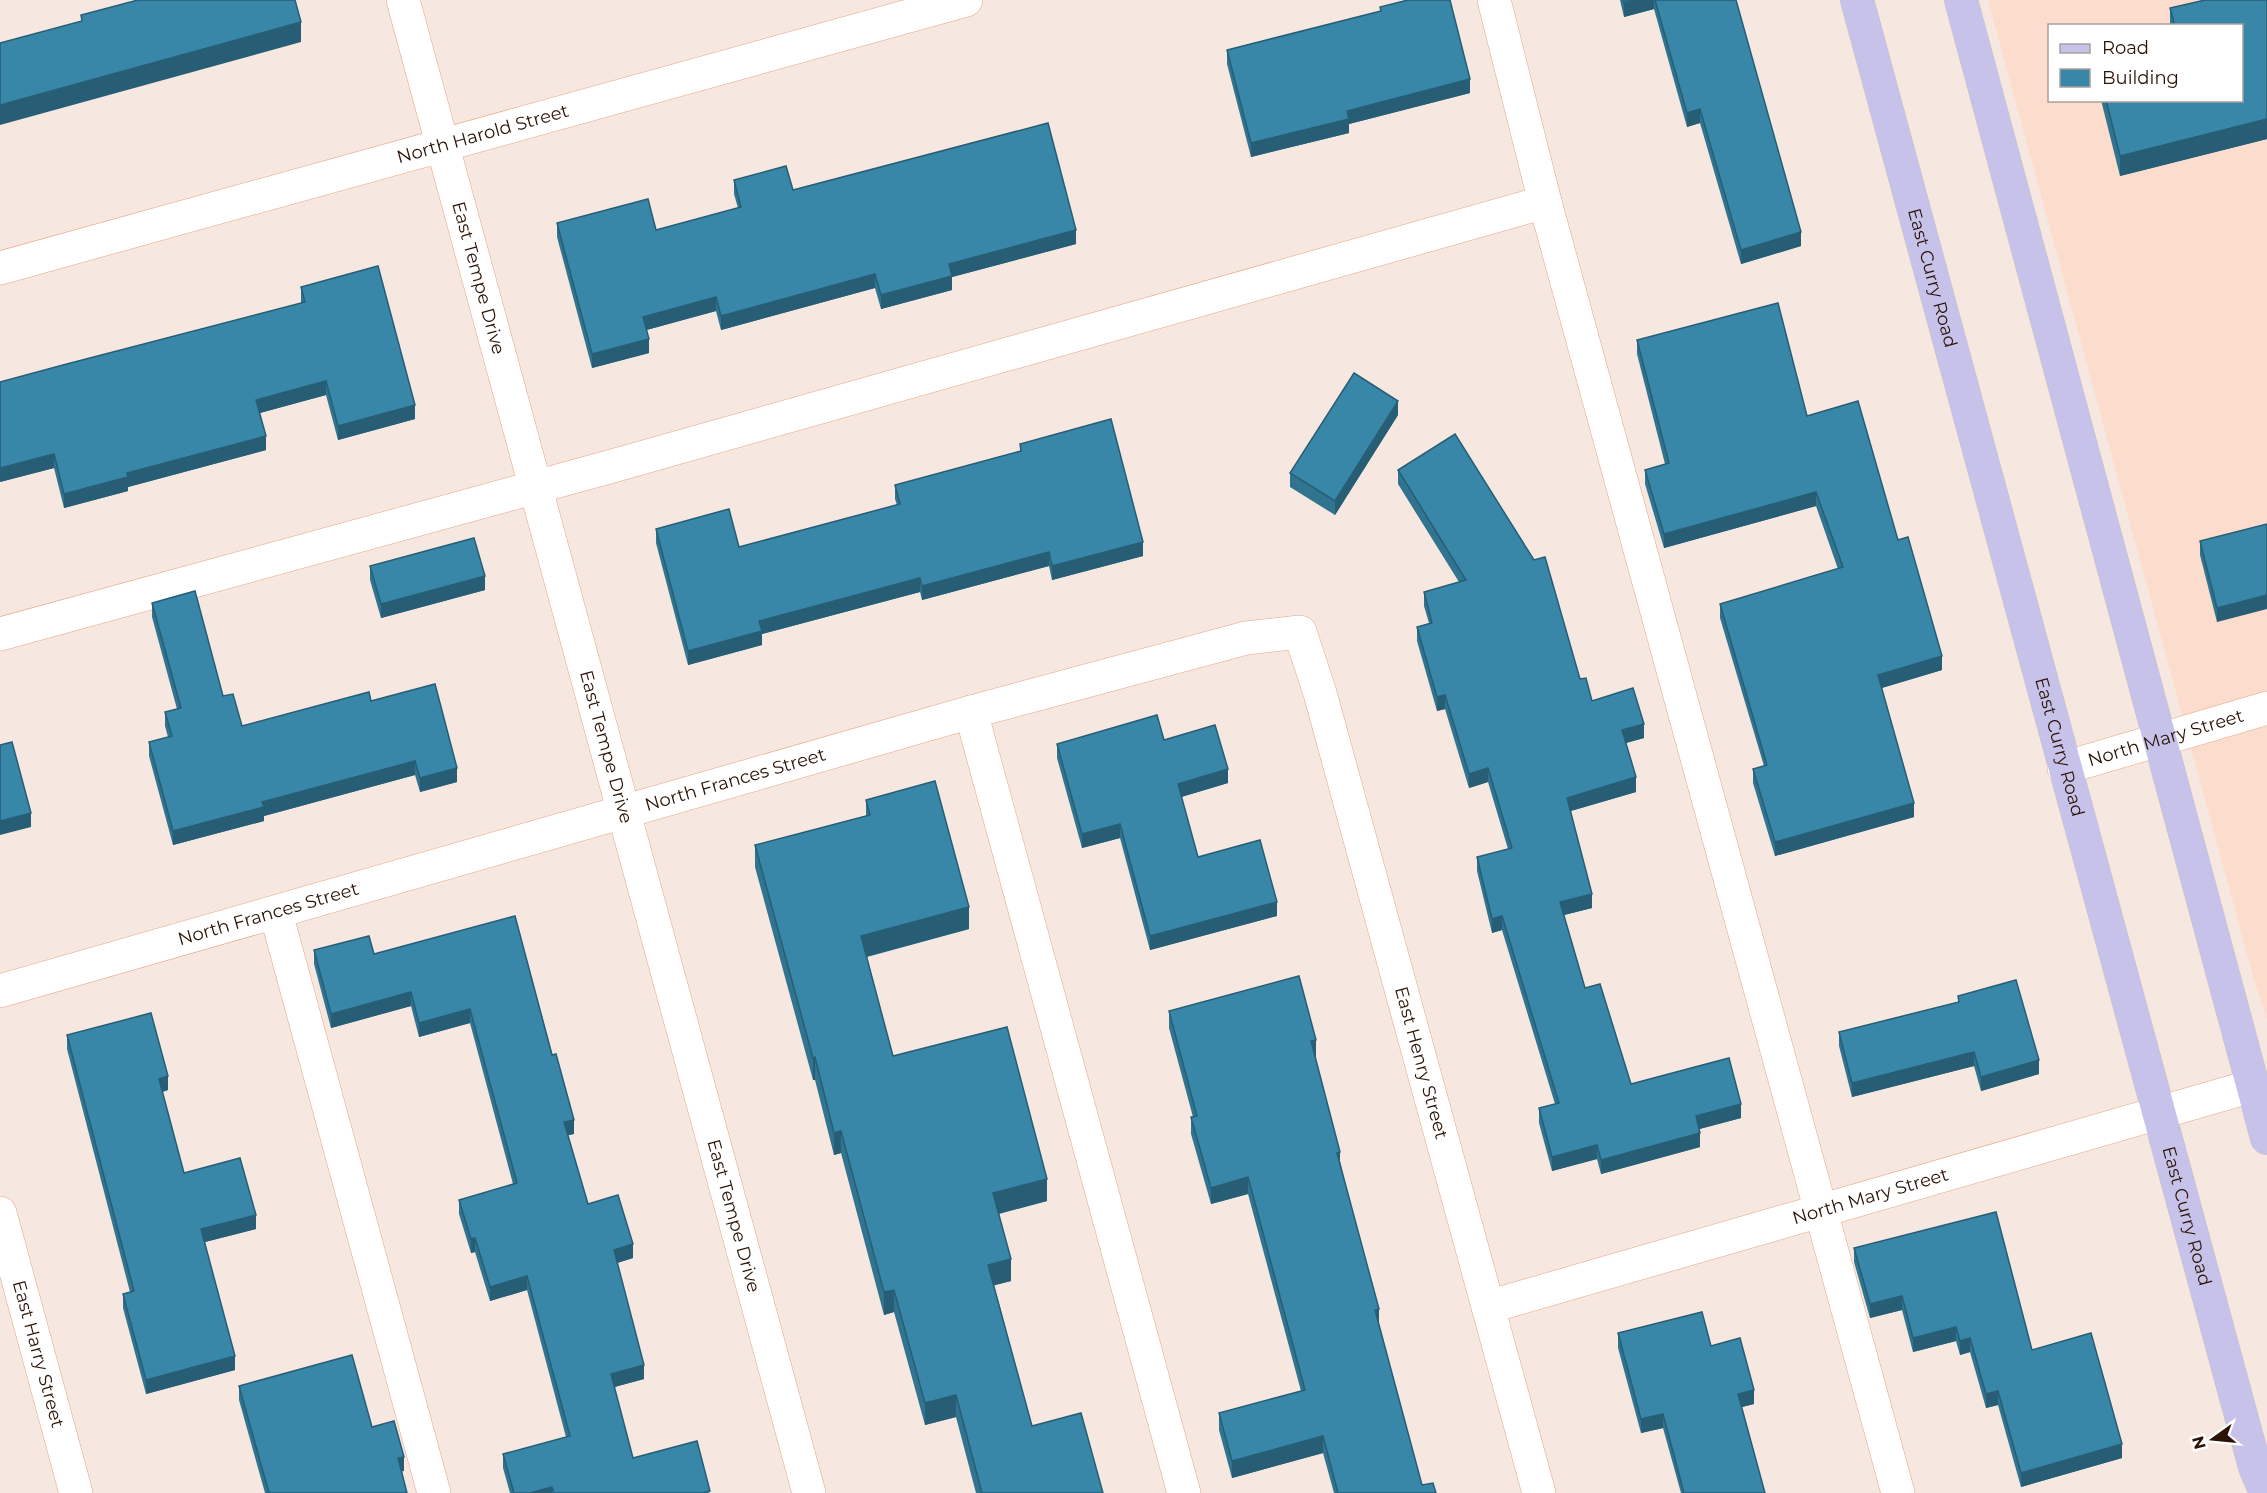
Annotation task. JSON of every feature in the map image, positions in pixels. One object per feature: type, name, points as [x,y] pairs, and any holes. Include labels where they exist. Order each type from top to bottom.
[{"type":"main road","name":"East Curry Road","points":[[1857,0],[2260,1484]]},
{"type":"main road","points":[[1961,0],[2267,1138]]},
{"type":"street","name":"East Tempe Drive","points":[[403,0],[809,1493]]},
{"type":"street","name":"North Harold Street","points":[[0,268],[966,0]]},
{"type":"street","points":[[1494,0],[1545,202],[1898,1493]]},
{"type":"street","points":[[0,634],[535,487],[1545,202]]},
{"type":"street","name":"North Frances Street","points":[[0,991],[970,712],[1246,638],[1300,632]]},
{"type":"street","name":"East Henry Street","points":[[1300,632],[1320,693],[1539,1493]]},
{"type":"street","name":"North Mary Street","points":[[2064,768],[2267,708]]},
{"type":"street","points":[[970,712],[1184,1493]]},
{"type":"street","points":[[276,913],[434,1493]]},
{"type":"street","name":"North Mary Street","points":[[1488,1307],[2252,1086]]},
{"type":"street","name":"East Harry Street","points":[[0,1213],[75,1493]]},
{"type":"shaded area","points":[[1988,0],[2267,0],[2267,1019],[2253,976]]},
{"type":"building","points":[[138,0],[295,0],[301,22],[0,105],[0,43],[82,21],[81,15]]},
{"type":"building","points":[[1408,0],[1450,0],[1470,79],[1347,111],[1349,119],[1251,143],[1227,50],[1381,11],[1380,7]]},
{"type":"building","points":[[1655,0],[1736,0],[1801,232],[1741,250],[1700,109],[1687,113]]},
{"type":"building","points":[[2205,0],[2267,0],[2267,119],[2120,156],[2106,102],[2243,102],[2243,24],[2174,24],[2170,8]]},
{"type":"building","points":[[1048,123],[1076,230],[949,264],[952,276],[881,295],[875,274],[721,316],[716,297],[643,317],[649,339],[592,354],[557,223],[648,199],[656,230],[741,207],[734,180],[786,166],[793,190]]},
{"type":"building","points":[[378,266],[415,405],[338,426],[326,381],[256,400],[266,436],[127,473],[128,477],[64,494],[54,454],[0,468],[0,382],[305,302],[301,287]]},
{"type":"building","points":[[1778,303],[1807,416],[1858,401],[1898,540],[1908,537],[1942,656],[1878,675],[1914,803],[1775,842],[1753,769],[1767,765],[1720,604],[1843,567],[1816,492],[1664,534],[1645,470],[1669,463],[1637,340]]},
{"type":"building","points":[[1354,373],[1398,401],[1335,501],[1290,473]]},
{"type":"building","points":[[1111,419],[1143,542],[1052,566],[1049,552],[922,586],[920,578],[759,621],[762,631],[688,651],[656,529],[729,509],[739,547],[900,504],[895,485],[1021,451],[1020,444]]},
{"type":"building","points":[[1455,434],[1534,560],[1545,557],[1580,679],[1586,678],[1592,701],[1633,688],[1644,724],[1622,730],[1636,777],[1567,798],[1592,894],[1560,902],[1585,988],[1600,984],[1631,1084],[1729,1058],[1741,1104],[1696,1116],[1700,1133],[1601,1160],[1597,1145],[1552,1157],[1539,1108],[1559,1103],[1502,916],[1492,919],[1477,857],[1512,848],[1488,768],[1469,774],[1445,695],[1437,697],[1417,627],[1432,623],[1424,592],[1466,580],[1398,470]]},
{"type":"building","points":[[2267,524],[2267,595],[2217,608],[2200,541]]},
{"type":"building","points":[[474,538],[485,576],[381,604],[370,566]]},
{"type":"building","points":[[195,591],[223,696],[233,694],[242,726],[369,692],[371,701],[435,684],[457,768],[420,778],[415,761],[262,802],[264,807],[173,831],[149,742],[172,736],[165,712],[181,708],[152,603]]},
{"type":"building","points":[[1157,715],[1164,740],[1215,725],[1228,769],[1178,784],[1198,857],[1260,840],[1277,902],[1150,936],[1120,824],[1082,834],[1057,744]]},
{"type":"building","points":[[12,742],[31,813],[0,821],[0,745]]},
{"type":"building","points":[[935,781],[969,907],[861,936],[893,1056],[1007,1027],[1047,1179],[993,1193],[1011,1259],[988,1265],[1032,1426],[1081,1413],[1103,1493],[982,1493],[956,1395],[925,1403],[894,1290],[884,1292],[841,1131],[834,1133],[755,845],[870,815],[866,800]]},
{"type":"building","points":[[515,916],[552,1055],[556,1054],[574,1120],[564,1122],[588,1204],[618,1195],[633,1244],[614,1250],[644,1365],[611,1374],[633,1458],[697,1441],[710,1491],[702,1493],[554,1493],[552,1487],[530,1493],[514,1493],[503,1454],[570,1436],[527,1276],[490,1287],[475,1238],[471,1239],[459,1200],[517,1183],[470,1009],[419,1023],[411,992],[331,1014],[314,950],[369,936],[374,954]]},
{"type":"building","points":[[1299,976],[1316,1040],[1311,1041],[1340,1152],[1337,1153],[1379,1309],[1375,1310],[1422,1485],[1433,1483],[1436,1493],[1338,1493],[1323,1436],[1232,1461],[1219,1413],[1305,1390],[1248,1177],[1211,1188],[1191,1117],[1197,1116],[1169,1011]]},
{"type":"building","points":[[2016,980],[2039,1060],[1981,1077],[1974,1052],[1852,1083],[1839,1032],[1959,1002],[1958,996]]},
{"type":"building","points":[[151,1013],[168,1076],[159,1079],[184,1173],[240,1158],[256,1215],[201,1229],[235,1356],[146,1380],[123,1294],[134,1291],[67,1035]]},
{"type":"building","points":[[1996,1212],[2032,1350],[2091,1333],[2122,1444],[2021,1473],[1998,1391],[1986,1394],[1970,1338],[1960,1341],[1956,1327],[1913,1338],[1902,1296],[1870,1304],[1854,1248]]},
{"type":"building","points":[[1702,1312],[1711,1346],[1740,1338],[1754,1390],[1738,1394],[1765,1493],[1684,1493],[1663,1414],[1641,1419],[1618,1333]]},
{"type":"building","points":[[352,1355],[372,1427],[394,1421],[404,1457],[398,1458],[407,1493],[269,1493],[239,1386]]}]
